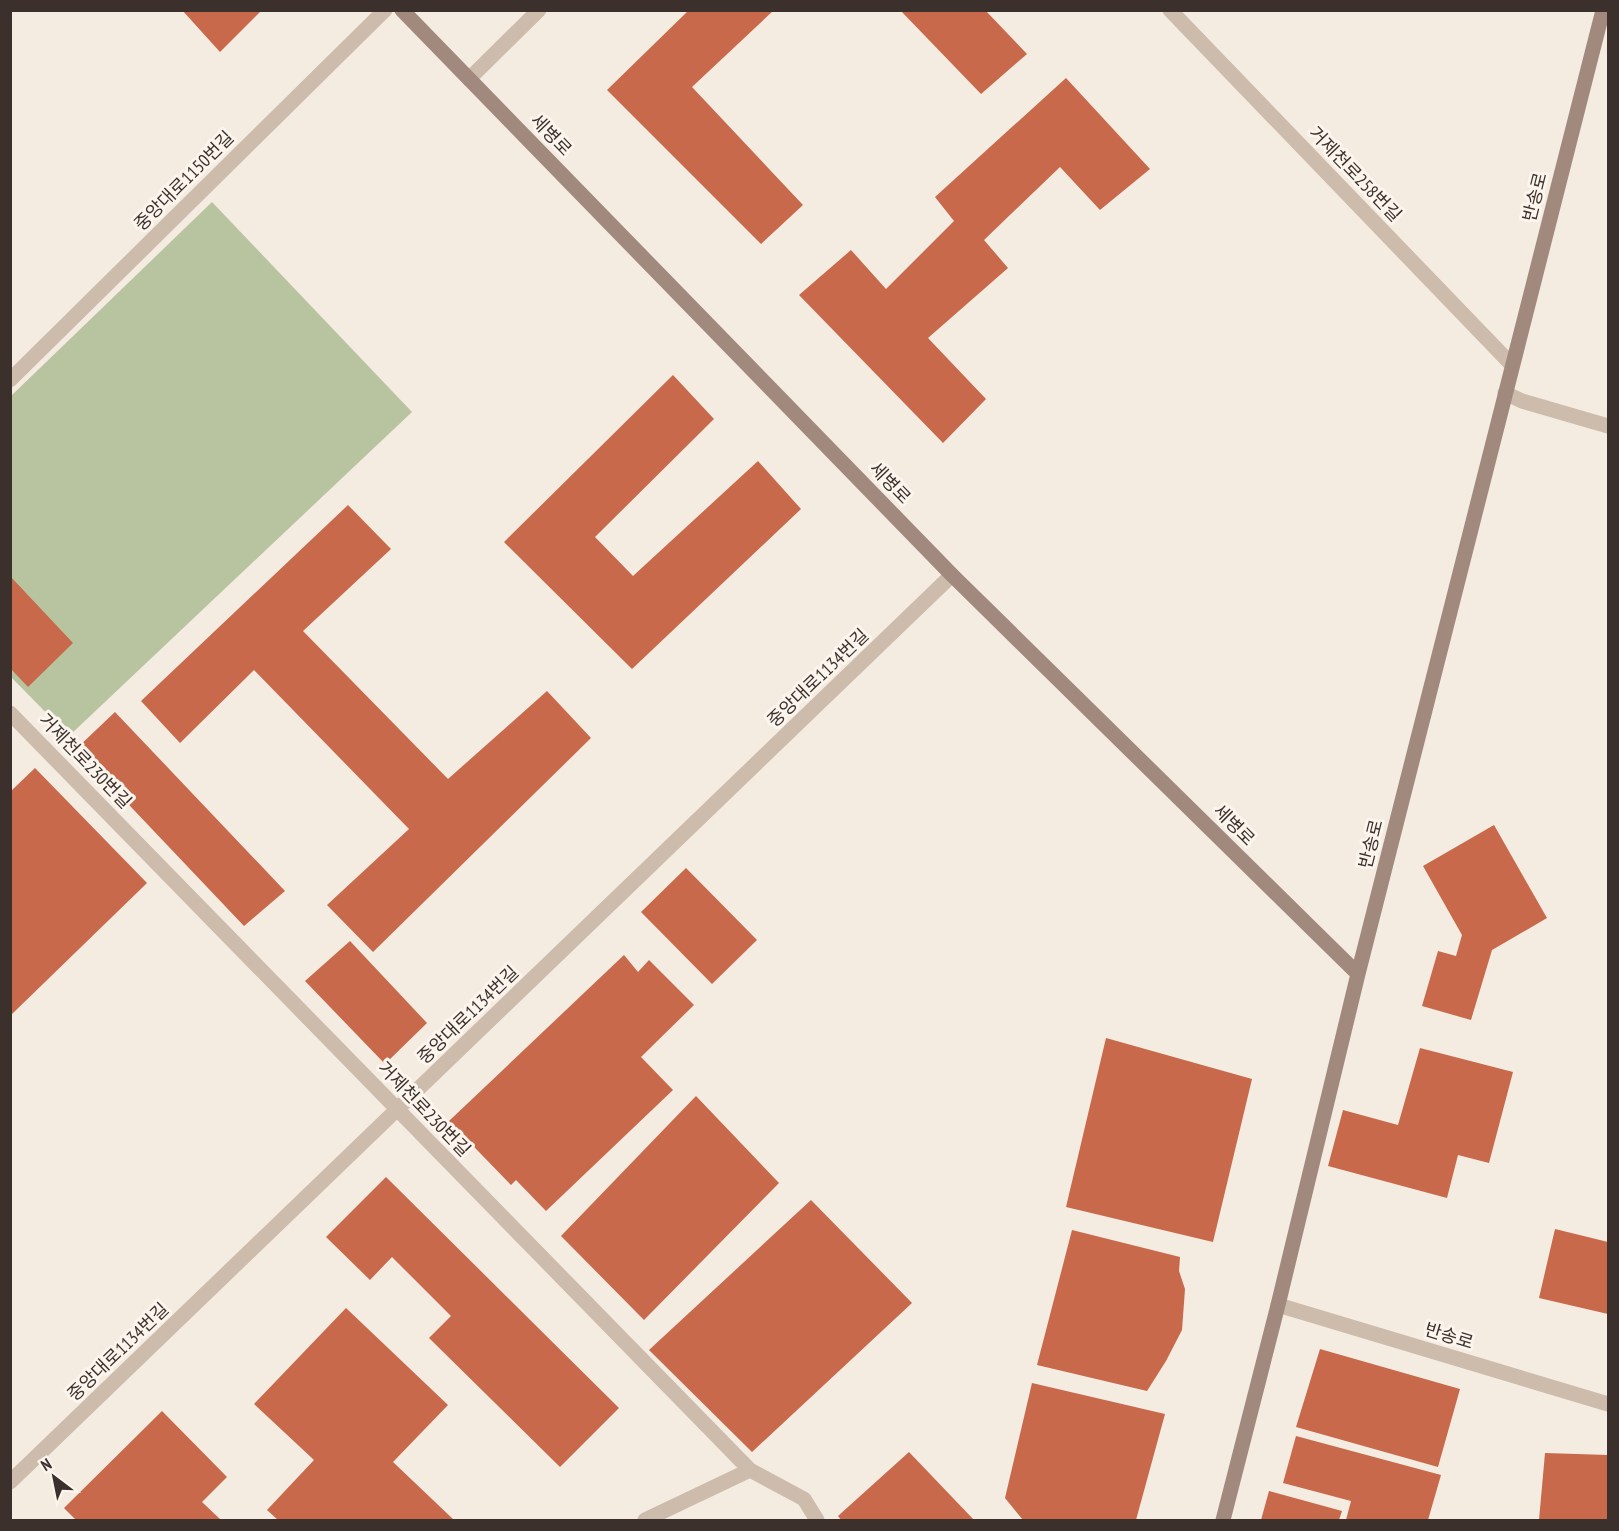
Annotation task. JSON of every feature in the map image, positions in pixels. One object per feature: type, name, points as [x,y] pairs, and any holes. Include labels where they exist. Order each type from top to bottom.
[{"type":"main road","name":"세병로","points":[[402,10],[952,575],[1358,974]]},
{"type":"main road","name":"반송로","points":[[1223,1521],[1358,974],[1602,10]]},
{"type":"street","name":"중앙대로1150번길","points":[[10,380],[385,10]]},
{"type":"street","points":[[469,80],[539,10]]},
{"type":"street","name":"거제천로258번길","points":[[1170,10],[1512,365]]},
{"type":"street","points":[[1505,393],[1522,401],[1608,426]]},
{"type":"street","name":"중앙대로1134번길","points":[[10,1482],[952,575]]},
{"type":"street","name":"거제천로230번길","points":[[10,712],[750,1470],[804,1499],[817,1521]]},
{"type":"street","name":"반송로","points":[[1278,1305],[1608,1404]]},
{"type":"street","points":[[645,1521],[750,1470]]},
{"type":"green space","points":[[212,202],[412,412],[69,736],[11,677],[11,396]]},
{"type":"building","points":[[182,10],[262,10],[220,52]]},
{"type":"building","points":[[689,10],[774,10],[692,87],[803,205],[761,244],[607,90]]},
{"type":"building","points":[[900,10],[985,10],[1027,54],[981,94]]},
{"type":"building","points":[[1066,78],[1150,169],[1100,210],[1060,167],[984,240],[1008,268],[928,338],[986,399],[943,443],[799,295],[851,250],[886,289],[954,221],[935,197]]},
{"type":"building","points":[[673,375],[714,419],[595,537],[633,576],[758,461],[801,509],[632,669],[504,542]]},
{"type":"building","points":[[348,505],[391,549],[303,631],[448,779],[547,691],[591,738],[373,952],[327,905],[409,829],[254,670],[180,743],[141,701]]},
{"type":"building","points":[[10,576],[73,643],[28,687],[10,668]]},
{"type":"building","points":[[115,712],[285,891],[244,926],[76,749]]},
{"type":"building","points":[[35,768],[147,883],[10,1016],[10,792]]},
{"type":"building","points":[[1494,825],[1547,918],[1492,950],[1471,1020],[1422,1006],[1438,951],[1456,956],[1462,935],[1423,866]]},
{"type":"building","points":[[686,868],[757,940],[712,984],[641,912]]},
{"type":"building","points":[[350,941],[427,1023],[385,1064],[305,981]]},
{"type":"building","points":[[624,955],[638,972],[649,960],[694,1005],[641,1057],[673,1090],[546,1211],[516,1180],[511,1185],[449,1121]]},
{"type":"building","points":[[1106,1038],[1252,1079],[1213,1242],[1066,1207]]},
{"type":"building","points":[[1420,1048],[1513,1072],[1489,1163],[1458,1155],[1447,1198],[1328,1166],[1343,1110],[1398,1125]]},
{"type":"building","points":[[696,1096],[779,1183],[644,1320],[561,1236]]},
{"type":"building","points":[[386,1177],[619,1408],[560,1467],[429,1338],[451,1316],[392,1257],[370,1280],[326,1237]]},
{"type":"building","points":[[811,1200],[912,1303],[752,1452],[649,1350]]},
{"type":"building","points":[[1555,1229],[1608,1242],[1608,1314],[1539,1298]]},
{"type":"building","points":[[1072,1230],[1180,1257],[1179,1271],[1185,1289],[1182,1330],[1147,1391],[1037,1365]]},
{"type":"building","points":[[346,1308],[448,1405],[393,1462],[454,1520],[278,1520],[267,1510],[314,1460],[254,1404]]},
{"type":"building","points":[[1320,1349],[1460,1389],[1438,1467],[1296,1427]]},
{"type":"building","points":[[1032,1383],[1165,1414],[1136,1520],[1023,1520],[1005,1498]]},
{"type":"building","points":[[162,1411],[227,1477],[202,1502],[221,1520],[76,1520],[64,1508]]},
{"type":"building","points":[[1296,1436],[1441,1475],[1428,1520],[1346,1520],[1351,1501],[1283,1483]]},
{"type":"building","points":[[909,1452],[974,1520],[841,1520],[838,1516]]},
{"type":"building","points":[[1545,1453],[1608,1455],[1608,1520],[1539,1520]]},
{"type":"building","points":[[1269,1491],[1342,1511],[1339,1520],[1261,1520]]}]
